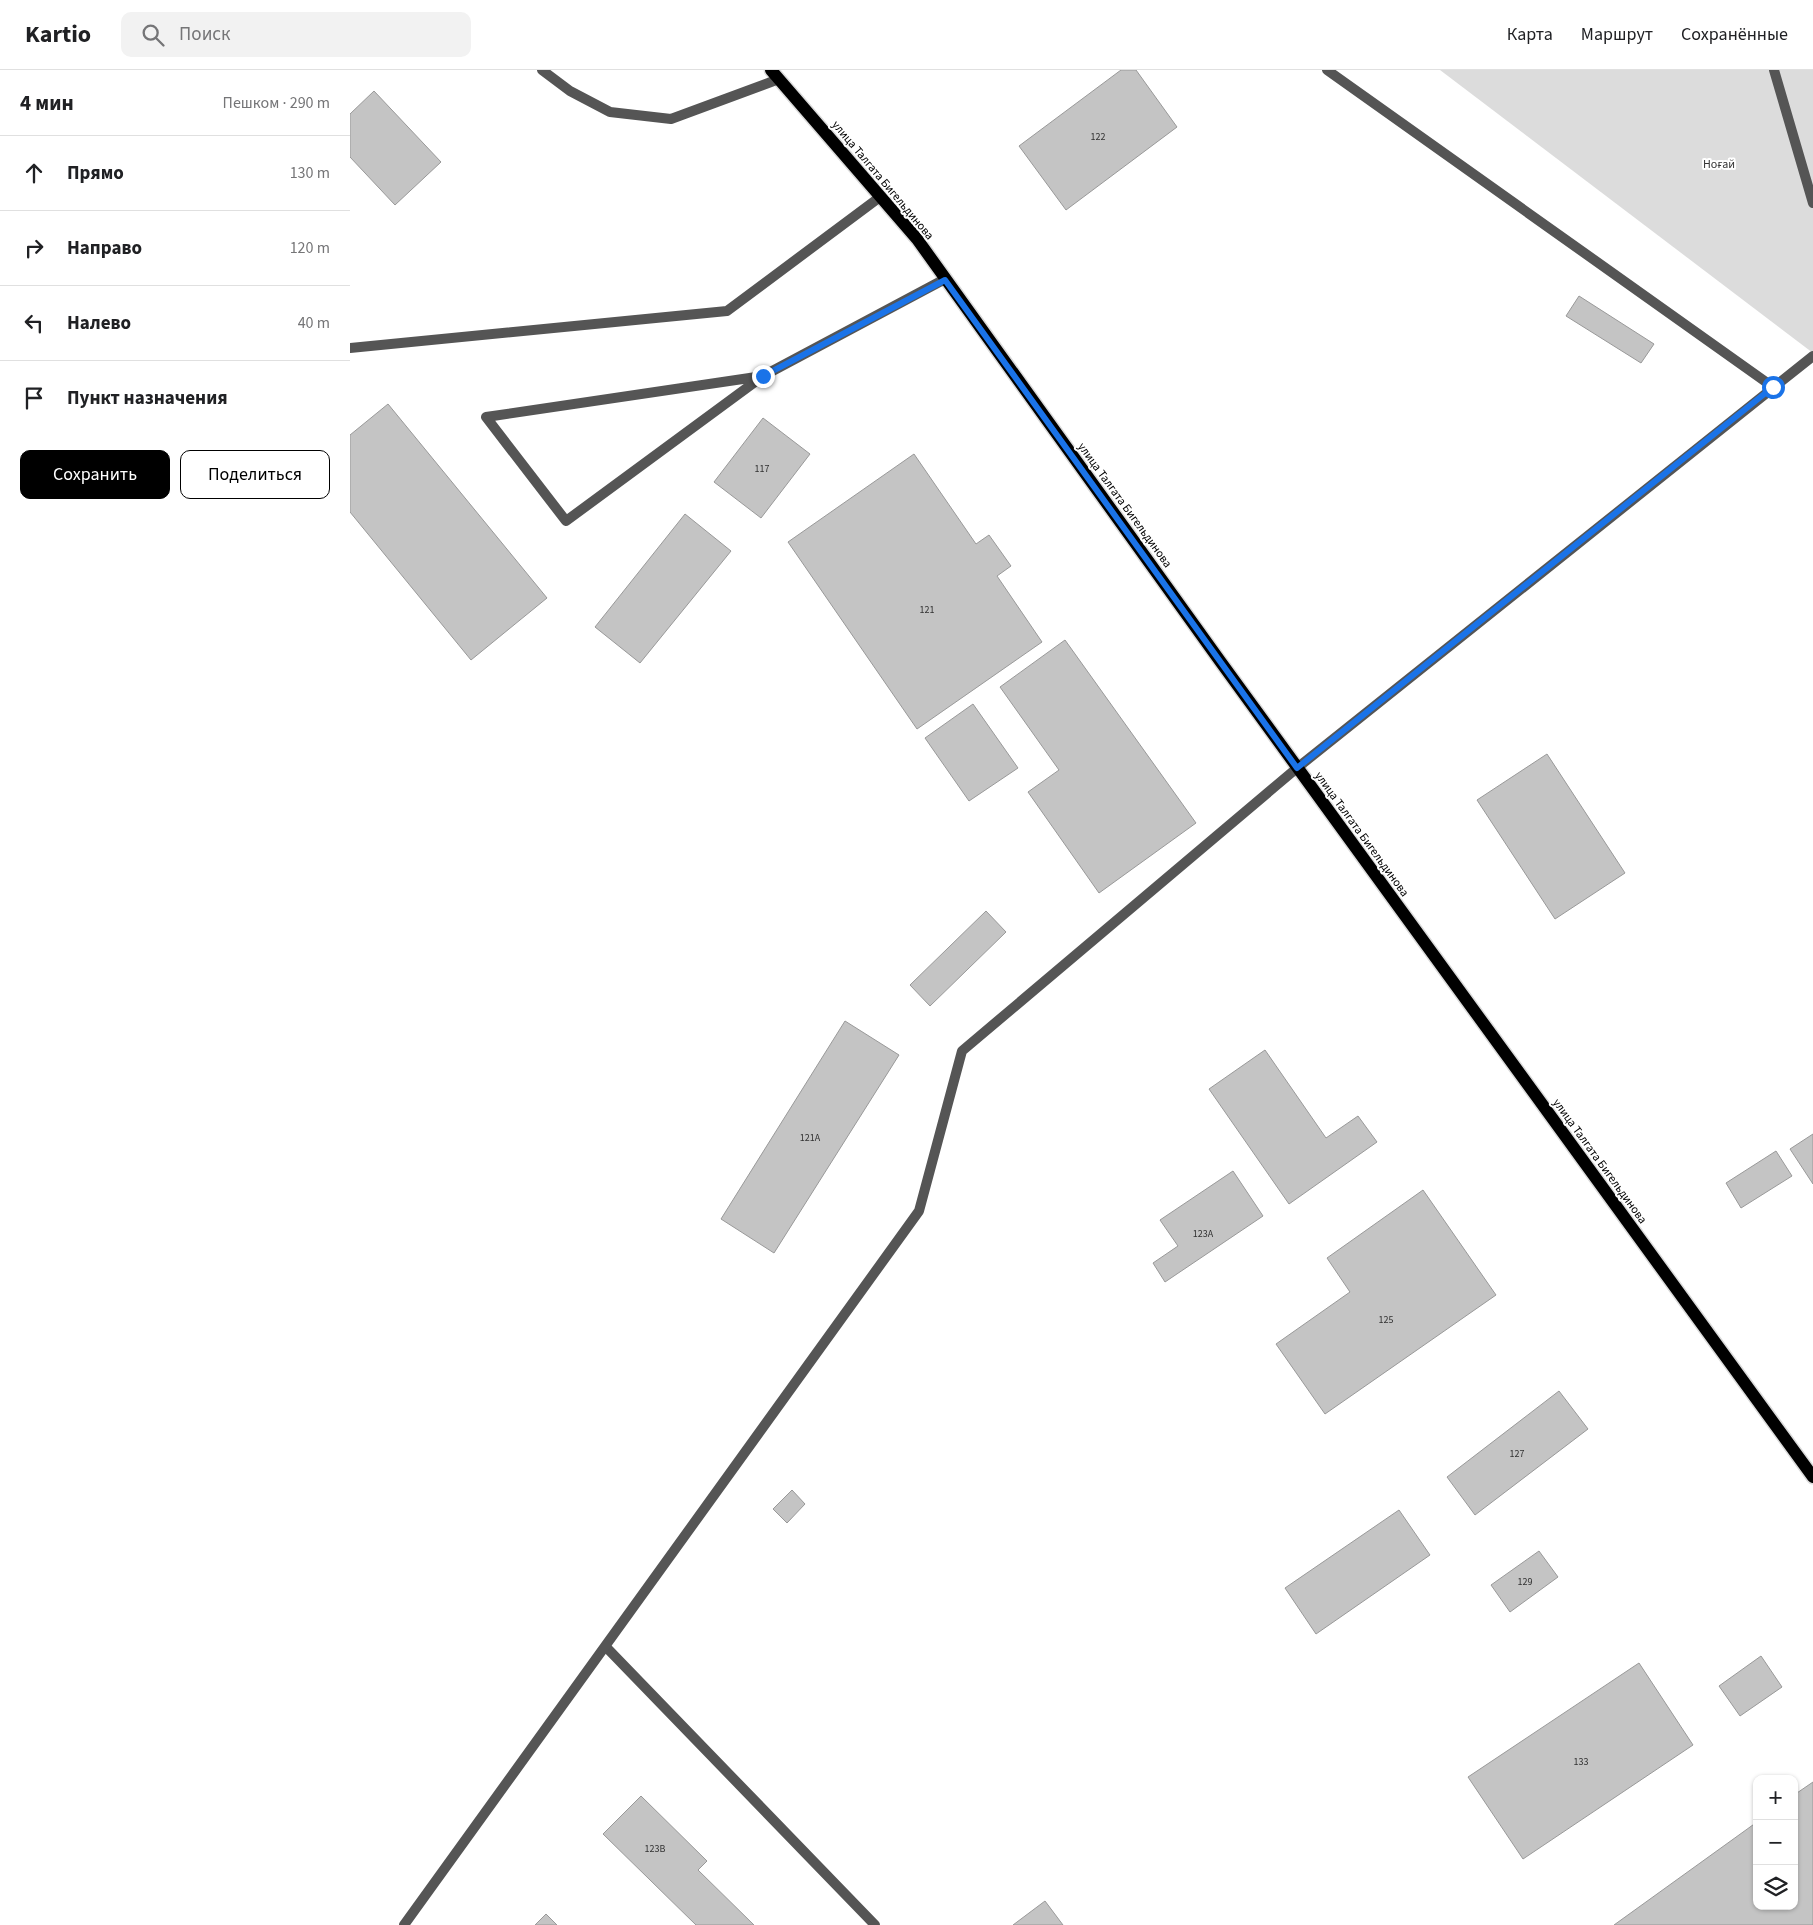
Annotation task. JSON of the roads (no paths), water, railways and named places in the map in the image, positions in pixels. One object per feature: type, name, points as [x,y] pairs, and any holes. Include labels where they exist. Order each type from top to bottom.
[{"type":"main road","name":"улица Талгата Бигельдинова","points":[[775,74],[917,239],[1297,768],[1813,1477]]},
{"type":"lane","points":[[542,70],[570,91],[610,112],[671,119],[775,74]]},
{"type":"lane","points":[[1327,70],[1773,387]]},
{"type":"lane","points":[[1774,70],[1813,203]]},
{"type":"lane","points":[[350,348],[727,311],[880,197]]},
{"type":"lane","points":[[763,376],[486,417],[566,521],[763,376],[945,280]]},
{"type":"lane","points":[[404,1925],[919,1211],[962,1051],[1297,768],[1813,356]]},
{"type":"lane","points":[[606,1647],[875,1925]]},
{"type":"park label","name":"Ноғай","points":[[1719,164]]}]
